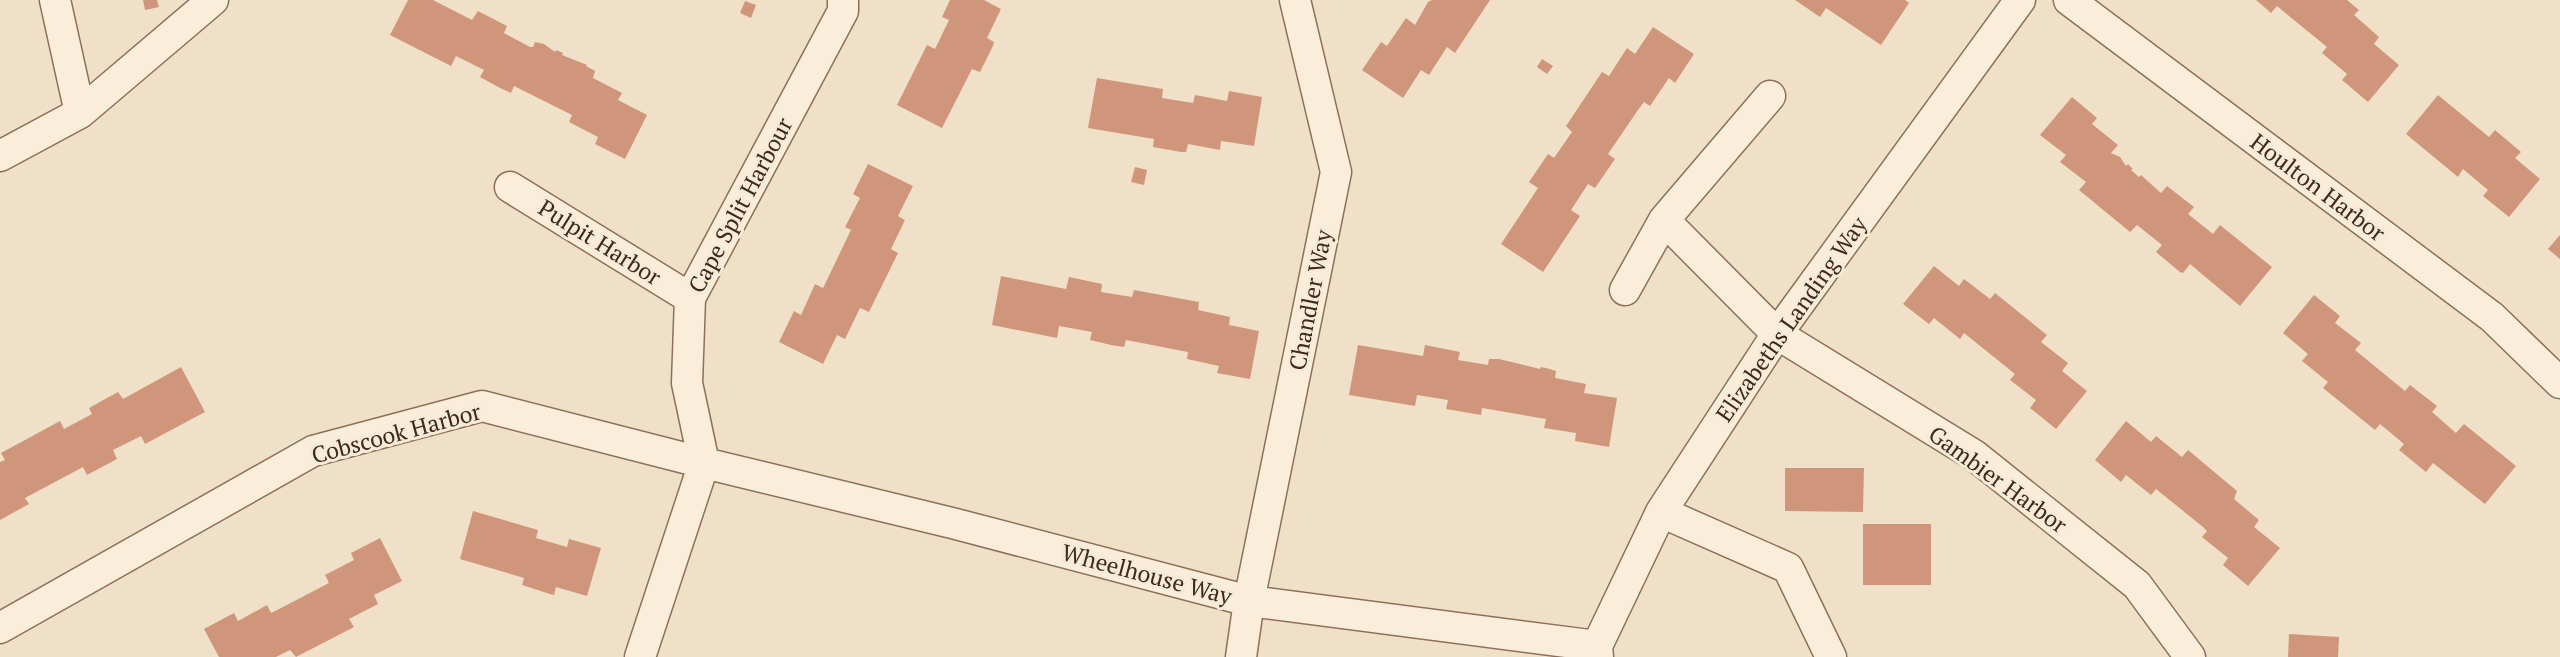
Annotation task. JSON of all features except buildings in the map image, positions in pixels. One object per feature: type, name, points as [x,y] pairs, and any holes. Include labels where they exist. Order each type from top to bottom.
[{"type":"street","points":[[55,0],[80,113]]},
{"type":"street","points":[[0,156],[80,113],[213,0]]},
{"type":"street","name":"Cape Split Harbour","points":[[704,463],[687,383],[690,298],[843,11],[843,0]]},
{"type":"street","name":"Chandler Way","points":[[1241,657],[1249,601],[1336,172],[1296,0]]},
{"type":"street","name":"Elizabeths Landing Way","points":[[1597,651],[1661,512],[1777,334],[2020,0]]},
{"type":"street","name":"Houlton Harbor","points":[[2069,0],[2492,317],[2560,383]]},
{"type":"street","points":[[1625,290],[1664,220],[1770,96]]},
{"type":"street","name":"Pulpit Harbor","points":[[510,187],[690,298]]},
{"type":"street","name":"Gambier Harbor","points":[[1664,220],[1777,334],[1974,455],[2137,585],[2190,657]]},
{"type":"street","name":"Cobscook Harbor","points":[[0,628],[313,451],[482,406],[704,463]]},
{"type":"street","points":[[640,657],[704,463]]},
{"type":"street","name":"Wheelhouse Way","points":[[704,463],[952,523],[1249,601],[1597,651]]},
{"type":"street","points":[[1661,512],[1788,568],[1831,657]]}]
